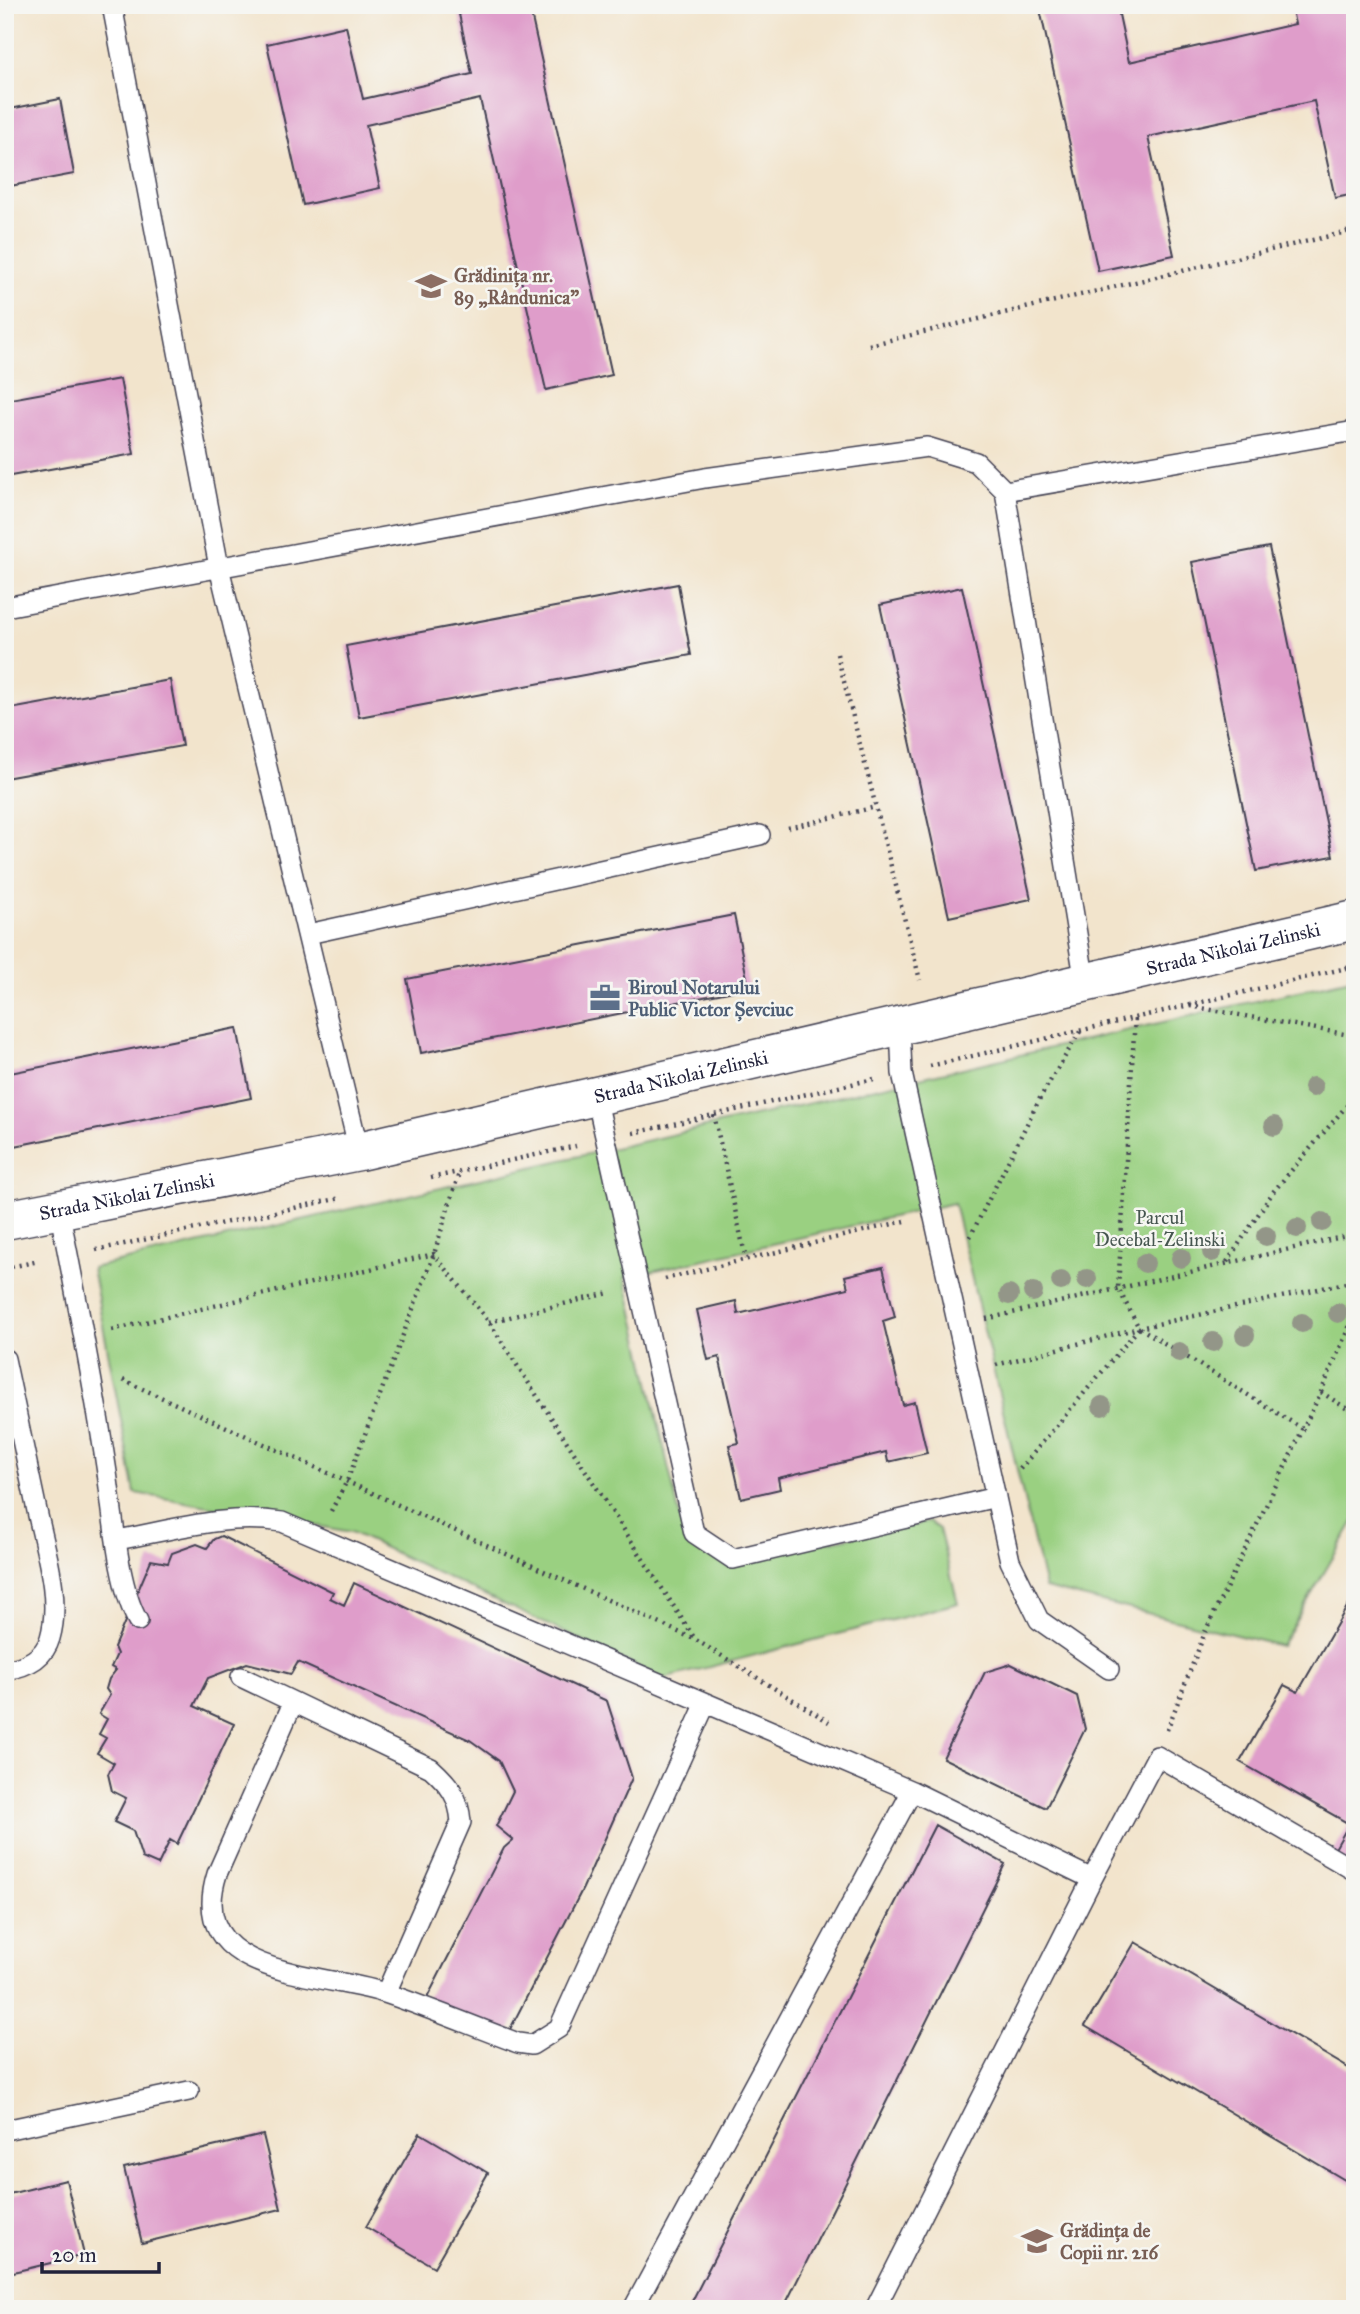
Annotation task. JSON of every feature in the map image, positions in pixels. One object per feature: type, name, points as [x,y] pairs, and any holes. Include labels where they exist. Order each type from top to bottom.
[{"type":"street","name":"Strada Nikolai Zelinski","points":[[5,1220],[359,1150],[1355,920]]},
{"type":"lane","points":[[112,5],[219,567],[359,1150]]},
{"type":"lane","points":[[1005,491],[1355,431]]},
{"type":"lane","points":[[5,607],[705,478],[927,447],[976,462],[1005,491],[1085,982]]},
{"type":"lane","points":[[308,934],[760,835]]},
{"type":"lane","points":[[900,1026],[902,1073],[1010,1561],[1039,1620],[1109,1669]]},
{"type":"lane","points":[[596,1096],[694,1534],[733,1559],[996,1497]]},
{"type":"lane","points":[[59,1209],[90,1365],[117,1540],[131,1609],[138,1621]]},
{"type":"lane","points":[[5,1359],[45,1549],[54,1617],[50,1640],[41,1655],[29,1664],[5,1670]]},
{"type":"lane","points":[[117,1540],[252,1517],[282,1522],[318,1535],[705,1705],[912,1791],[1092,1879]]},
{"type":"lane","points":[[241,1677],[431,1768],[448,1783],[459,1802],[461,1822],[386,1993]]},
{"type":"lane","points":[[293,1703],[217,1874],[210,1897],[214,1927],[250,1958],[281,1971],[386,1993],[518,2043],[532,2045],[559,2028],[705,1705]]},
{"type":"lane","points":[[875,2309],[1157,1756],[1355,1871]]},
{"type":"lane","points":[[633,2309],[912,1791]]},
{"type":"lane","points":[[5,2130],[189,2091]]},
{"type":"path","points":[[869,345],[1355,230]]},
{"type":"path","points":[[837,654],[922,988]]},
{"type":"path","points":[[760,835],[876,807]]},
{"type":"path","points":[[419,1181],[902,1073],[1355,966]]},
{"type":"path","points":[[1187,1006],[1355,1036]]},
{"type":"path","points":[[1135,1018],[1118,1288],[1139,1328],[1303,1429]]},
{"type":"path","points":[[948,1281],[1040,1098],[1082,1030]]},
{"type":"path","points":[[1227,1263],[1273,1192],[1355,1096]]},
{"type":"path","points":[[714,1115],[746,1259]]},
{"type":"path","points":[[318,1535],[347,1481],[434,1254],[459,1172]]},
{"type":"path","points":[[5,1268],[351,1196]]},
{"type":"path","points":[[489,1322],[933,1215]]},
{"type":"path","points":[[958,1325],[1355,1234]]},
{"type":"path","points":[[434,1254],[489,1322],[696,1640]]},
{"type":"path","points":[[84,1337],[434,1254]]},
{"type":"path","points":[[968,1372],[1139,1328],[1355,1281]]},
{"type":"path","points":[[1157,1756],[1206,1630],[1321,1392],[1355,1313]]},
{"type":"path","points":[[996,1497],[1139,1328]]},
{"type":"path","points":[[90,1365],[696,1640],[823,1716],[843,1735],[852,1751],[853,1767]]},
{"type":"path","points":[[1321,1392],[1355,1414]]},
{"type":"green space","name":"Parcul Decebal-Zelinski","points":[[1355,978],[1355,1520],[1281,1646],[1045,1588],[954,1203],[625,1277],[681,1522],[694,1542],[705,1551],[726,1561],[929,1522],[939,1529],[958,1603],[663,1679],[351,1532],[135,1493],[92,1268]]},
{"type":"building","points":[[457,5],[529,5],[612,375],[546,390],[480,99],[366,125],[380,188],[303,205],[267,44],[346,26],[363,99],[472,74]]},
{"type":"building","points":[[1039,5],[1117,5],[1129,62],[1295,24],[1291,5],[1355,5],[1355,194],[1335,198],[1314,101],[1148,137],[1174,255],[1098,271]]},
{"type":"building","points":[[60,99],[74,174],[5,187],[5,110]]},
{"type":"building","points":[[120,379],[134,454],[5,477],[5,400]]},
{"type":"building","points":[[1269,547],[1333,856],[1256,871],[1192,562]]},
{"type":"building","points":[[678,584],[691,655],[359,717],[346,646]]},
{"type":"building","points":[[962,587],[1031,899],[949,917],[880,605]]},
{"type":"building","points":[[170,680],[182,746],[5,778],[5,710]]},
{"type":"building","points":[[734,915],[749,988],[421,1053],[407,979]]},
{"type":"building","points":[[237,1028],[251,1098],[5,1148],[5,1074]]},
{"type":"building","points":[[883,1267],[895,1317],[883,1321],[903,1405],[915,1402],[927,1453],[888,1462],[886,1452],[778,1478],[780,1489],[741,1498],[729,1445],[739,1443],[719,1357],[708,1360],[697,1310],[736,1301],[738,1314],[848,1288],[845,1276]]},
{"type":"building","points":[[221,1536],[333,1592],[330,1598],[344,1605],[354,1583],[607,1701],[632,1778],[583,1888],[506,2037],[427,1998],[504,1848],[513,1840],[496,1826],[513,1791],[499,1761],[470,1740],[298,1662],[291,1674],[247,1663],[208,1678],[194,1706],[234,1724],[177,1844],[170,1840],[158,1865],[142,1858],[133,1831],[114,1822],[126,1798],[112,1791],[108,1774],[114,1763],[97,1753],[106,1738],[99,1734],[107,1719],[99,1714],[110,1695],[106,1689],[116,1670],[111,1667],[117,1654],[114,1647],[151,1560],[168,1563],[172,1553],[197,1544],[207,1548],[214,1539]]},
{"type":"building","points":[[1355,1593],[1355,1867],[1332,1854],[1349,1824],[1240,1762],[1284,1685],[1298,1692]]},
{"type":"building","points":[[1011,1664],[1077,1696],[1085,1729],[1046,1808],[943,1758],[985,1672]]},
{"type":"building","points":[[935,1825],[1005,1864],[783,2309],[688,2309]]},
{"type":"building","points":[[1135,1942],[1355,2072],[1355,2186],[1085,2026]]},
{"type":"building","points":[[420,2133],[488,2173],[434,2267],[366,2227]]},
{"type":"building","points":[[263,2135],[281,2209],[142,2243],[124,2168]]},
{"type":"building","points":[[66,2180],[84,2255],[5,2274],[5,2195]]},
{"type":"place","name":"Grădinița nr. 89 „Rândunica”","points":[[431,286]]},
{"type":"place","name":"Biroul Notarului Public Victor Șevciuc","points":[[605,998]]},
{"type":"place","name":"Grădința de Copii nr. 216","points":[[1037,2241]]}]
